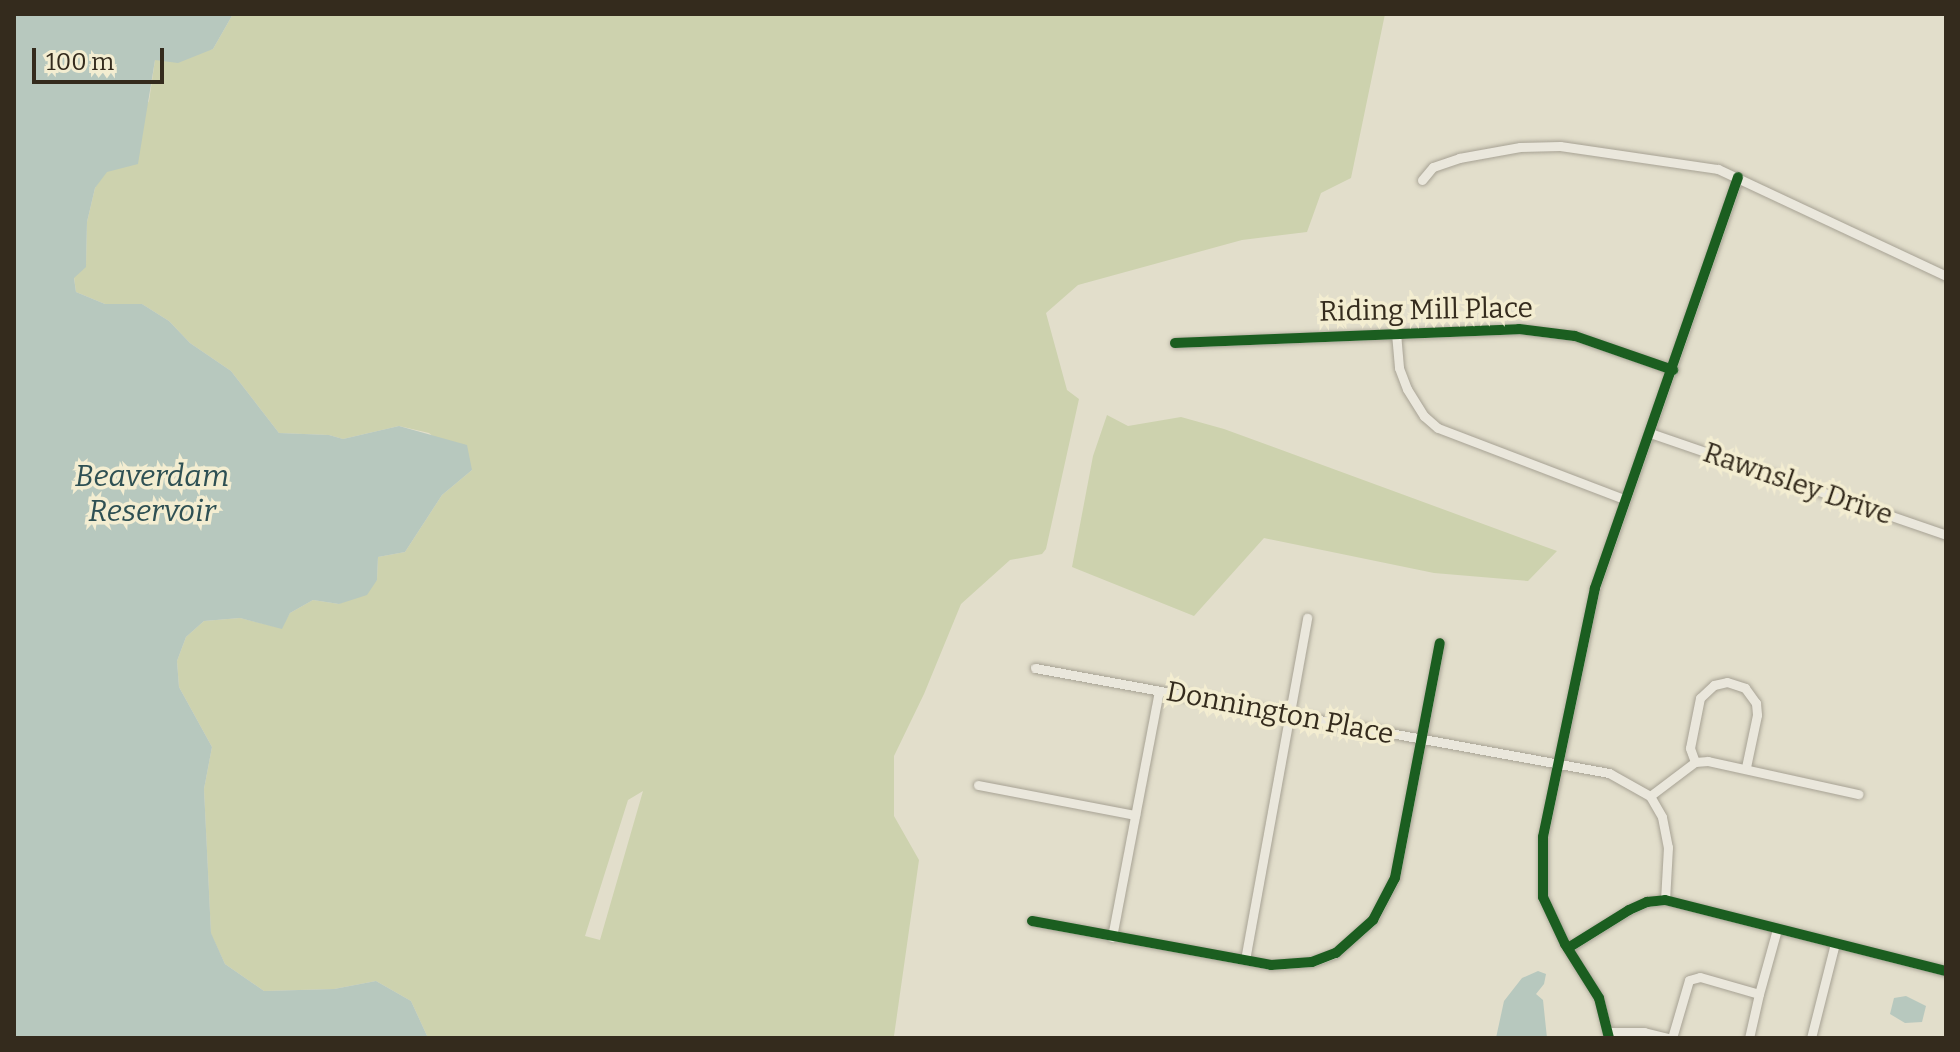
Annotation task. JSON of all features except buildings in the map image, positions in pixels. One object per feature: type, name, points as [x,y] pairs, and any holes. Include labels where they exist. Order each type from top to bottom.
[{"type":"street","points":[[1422,180],[1433,167],[1459,158],[1520,147],[1560,146],[1718,169],[1946,276]]},
{"type":"street","points":[[1738,177],[1673,370],[1624,499],[1585,624],[1543,837],[1541,869],[1543,897],[1568,948],[1599,998],[1609,1035],[1644,1032],[1670,1038],[1689,980],[1700,977],[1759,994]]},
{"type":"street","name":"Riding Mill Place","points":[[1175,343],[1396,333],[1544,331],[1600,343],[1673,370]]},
{"type":"street","points":[[1396,333],[1399,368],[1407,389],[1424,416],[1438,428],[1624,499]]},
{"type":"street","name":"Rawnsley Drive","points":[[1650,433],[1946,535]]},
{"type":"street","points":[[1245,960],[1307,618]]},
{"type":"street","points":[[1032,921],[1291,966],[1336,953],[1373,920],[1395,878],[1419,739],[1440,643]]},
{"type":"street","name":"Donnington Place","points":[[1035,668],[1609,773],[1650,796]]},
{"type":"street","points":[[1695,762],[1690,748],[1700,698],[1714,685],[1727,682],[1745,688],[1756,703],[1757,715],[1746,767]]},
{"type":"street","points":[[1112,937],[1159,691]]},
{"type":"street","points":[[1665,900],[1668,847],[1662,817],[1650,796],[1695,762],[1746,767],[1858,794]]},
{"type":"street","points":[[978,785],[1135,815]]},
{"type":"street","points":[[1568,948],[1629,910],[1647,902],[1665,900],[1946,971]]},
{"type":"street","points":[[1749,1038],[1777,929]]},
{"type":"street","points":[[1811,1038],[1835,943]]},
{"type":"green space","points":[[233,14],[1385,14],[1351,178],[1321,193],[1307,232],[1242,240],[1078,285],[1046,313],[1067,390],[1079,399],[1046,549],[1042,554],[1010,560],[961,604],[924,694],[894,756],[894,816],[919,860],[894,1036],[428,1038],[411,1001],[376,981],[334,989],[264,991],[225,964],[211,934],[204,789],[212,747],[179,687],[177,661],[186,637],[204,621],[240,618],[281,628],[290,613],[313,600],[339,604],[377,580],[378,557],[405,552],[442,495],[472,470],[429,433],[399,426],[343,439],[329,435],[279,433],[231,371],[190,343],[169,321],[142,304],[105,304],[76,292],[74,277],[86,266],[87,222],[95,188],[149,101],[155,60],[213,49]],"holes":[[[643,791],[600,940],[585,936],[628,800]]]},
{"type":"green space","points":[[1107,415],[1128,426],[1181,417],[1224,429],[1557,551],[1528,581],[1434,573],[1264,538],[1194,616],[1072,567],[1093,456]]},
{"type":"water","name":"Beaverdam Reservoir","points":[[14,14],[233,14],[213,49],[178,63],[155,60],[138,164],[107,172],[95,188],[87,222],[86,267],[74,278],[76,292],[105,304],[142,304],[169,321],[190,343],[231,371],[279,433],[329,435],[343,439],[399,426],[467,445],[472,470],[442,495],[405,552],[378,557],[377,580],[367,595],[339,604],[313,600],[290,613],[282,629],[240,618],[204,621],[186,637],[177,661],[179,687],[212,747],[204,789],[211,933],[225,964],[264,991],[334,989],[376,981],[411,1001],[428,1038],[14,1038]]},
{"type":"water","points":[[1538,971],[1546,974],[1544,984],[1536,994],[1543,1000],[1547,1038],[1496,1038],[1504,1001],[1522,978]]},
{"type":"water","points":[[1906,996],[1926,1006],[1922,1022],[1905,1023],[1890,1014],[1894,998]]},
{"type":"cycle path","points":[[1609,1038],[1599,998],[1565,944],[1543,897],[1543,837],[1595,588],[1738,177]]},
{"type":"cycle path","points":[[1175,343],[1519,329],[1575,336],[1673,370]]},
{"type":"cycle path","points":[[1032,921],[1271,965],[1312,962],[1336,953],[1373,920],[1395,878],[1440,643]]},
{"type":"cycle path","points":[[1568,948],[1629,910],[1647,902],[1665,900],[1946,971]]}]
